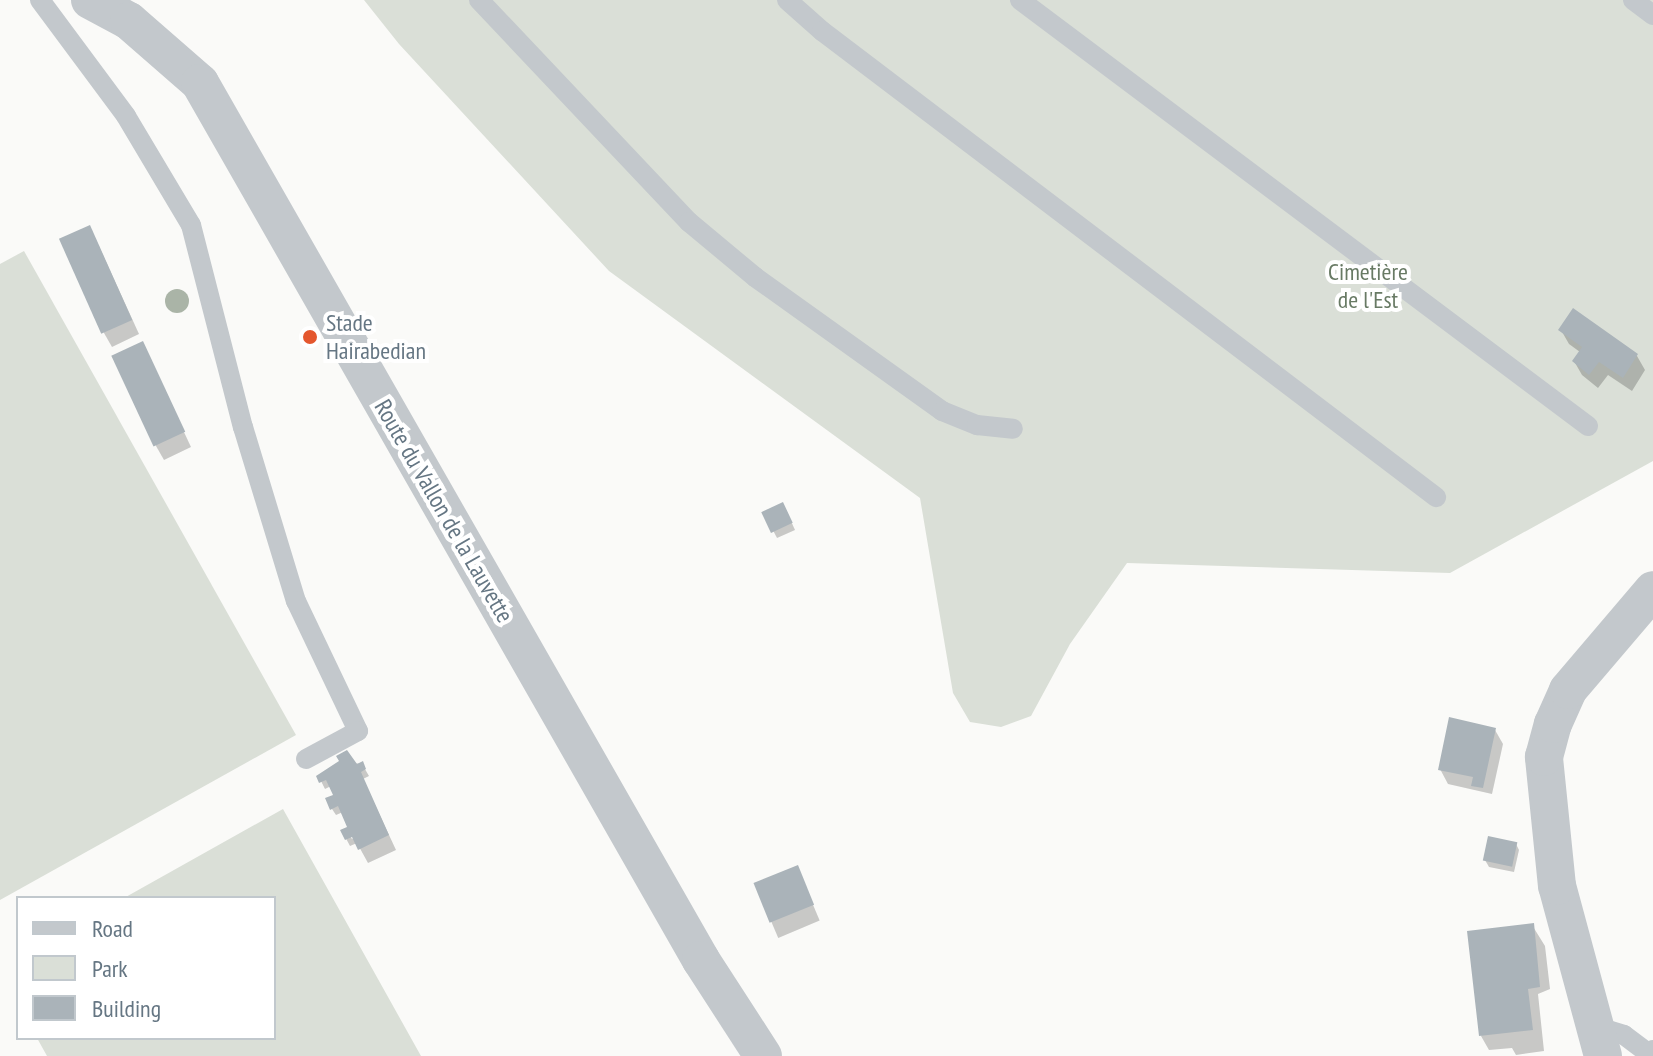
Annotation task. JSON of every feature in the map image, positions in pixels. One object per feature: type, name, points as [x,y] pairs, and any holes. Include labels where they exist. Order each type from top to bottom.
[{"type":"street","name":"Route du Vallon de la Lauvette","points":[[90,0],[129,21],[200,83],[693,946],[763,1056]]},
{"type":"street","points":[[1599,1041],[1557,886],[1544,757],[1553,724],[1568,690],[1653,590]]},
{"type":"lane","points":[[40,0],[126,116],[191,225],[243,427],[296,601],[358,731],[306,759]]},
{"type":"lane","points":[[479,0],[689,222],[755,277],[942,411],[977,425],[1013,429]]},
{"type":"lane","points":[[787,0],[822,31],[1436,497]]},
{"type":"lane","points":[[1020,0],[1588,426]]},
{"type":"lane","points":[[1633,0],[1653,15]]},
{"type":"lane","points":[[1599,1041],[1624,1035],[1648,1053],[1653,1050]]},
{"type":"green space","name":"Cimetière de l'Est","points":[[364,0],[1653,0],[1653,461],[1450,573],[1127,563],[1070,644],[1031,716],[1001,727],[970,722],[953,693],[920,498],[609,271],[399,44]]},
{"type":"green space","points":[[24,251],[296,735],[0,900],[0,264]]},
{"type":"green space","points":[[283,809],[421,1056],[47,1056],[38,1040],[276,1040],[276,896],[128,896]]},
{"type":"building","points":[[90,225],[132,320],[101,334],[59,239]]},
{"type":"building","points":[[1573,308],[1638,354],[1623,378],[1599,362],[1589,375],[1572,361],[1582,347],[1558,330]]},
{"type":"building","points":[[143,341],[185,432],[154,446],[111,356]]},
{"type":"building","points":[[783,502],[793,523],[771,533],[761,512]]},
{"type":"building","points":[[1449,717],[1496,728],[1483,788],[1471,786],[1473,777],[1438,770]]},
{"type":"building","points":[[347,750],[357,764],[363,761],[366,769],[361,772],[389,835],[358,850],[352,837],[345,840],[340,830],[347,827],[338,806],[330,810],[325,798],[333,795],[326,780],[319,783],[316,776],[339,761],[336,756]]},
{"type":"building","points":[[1488,836],[1517,842],[1512,867],[1483,860]]},
{"type":"building","points":[[798,865],[814,905],[770,923],[753,883]]},
{"type":"building","points":[[1534,923],[1540,987],[1528,989],[1533,1030],[1479,1036],[1467,931]]},
{"type":"place","name":"Stade Hairabedian","points":[[310,337]]}]
